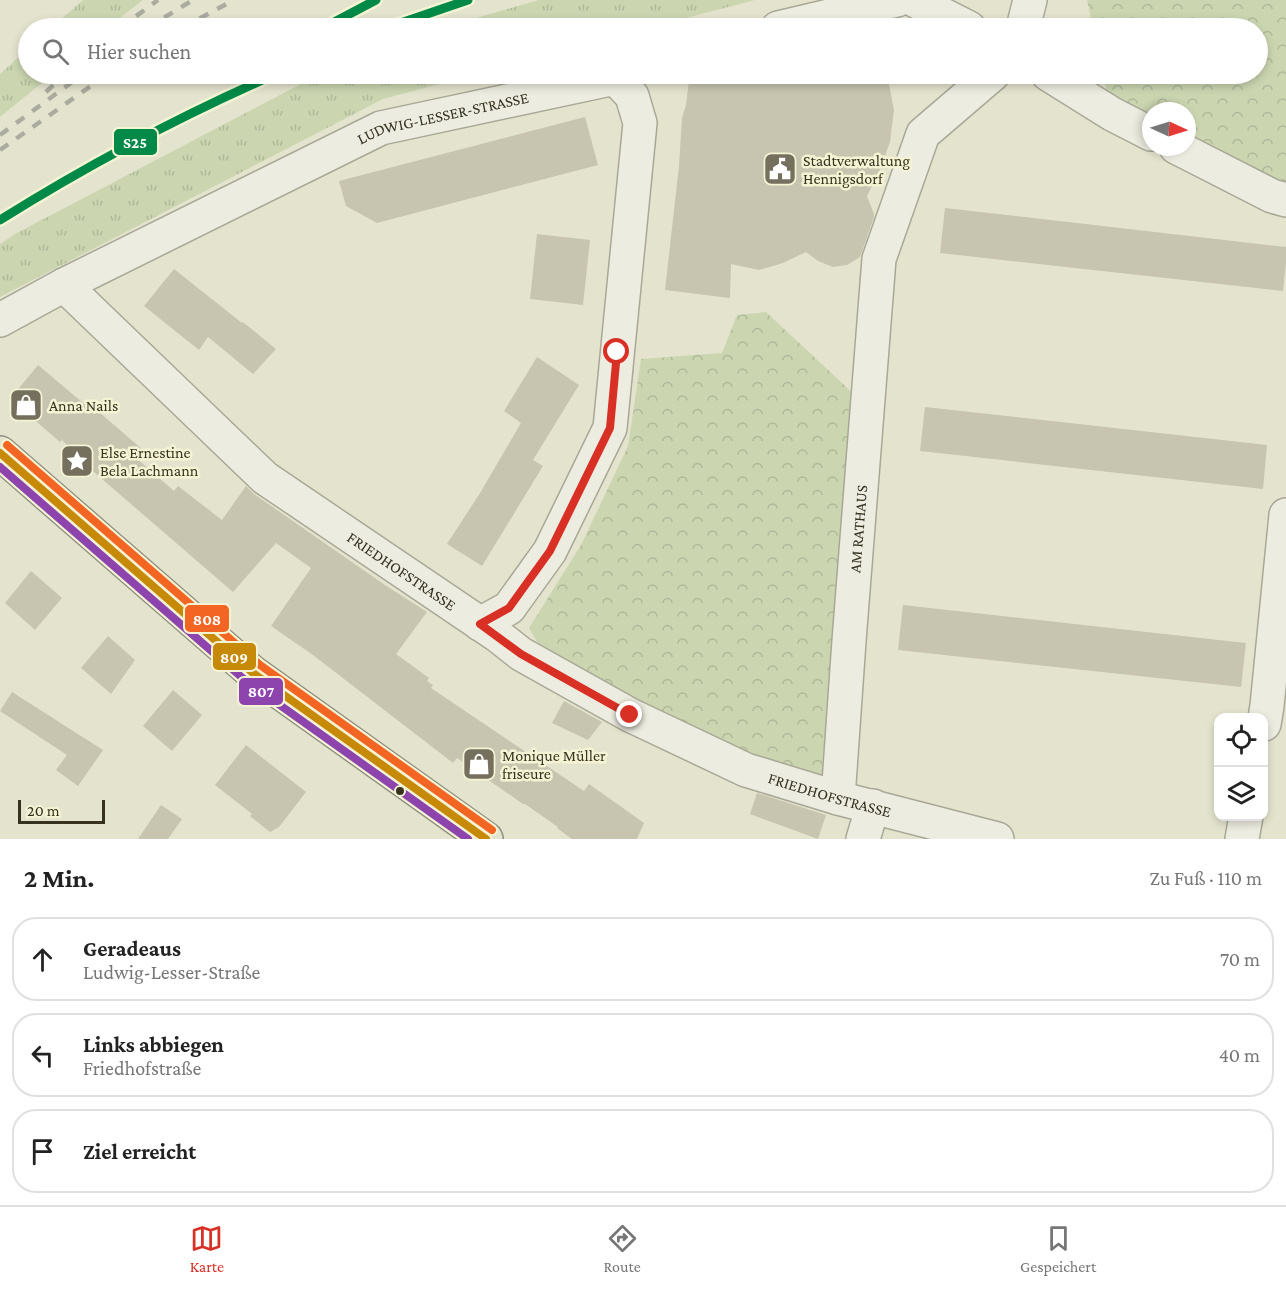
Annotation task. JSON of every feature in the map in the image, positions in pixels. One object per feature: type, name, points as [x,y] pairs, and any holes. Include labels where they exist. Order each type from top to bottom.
[{"type":"main road","points":[[0,453],[253,673],[486,839]]},
{"type":"street","points":[[820,18],[897,0]]},
{"type":"street","points":[[914,0],[949,18]]},
{"type":"street","points":[[1026,18],[1030,0]]},
{"type":"street","name":"LUDWIG-LESSER-STRASSE","points":[[0,320],[64,285],[381,128],[583,84]]},
{"type":"street","name":"LUDWIG-LESSER-STRASSE","points":[[480,624],[509,608],[550,551],[610,428],[640,123],[632,96],[625,84]]},
{"type":"street","name":"AM RATHAUS","points":[[838,798],[879,260],[923,134],[981,84]]},
{"type":"street","points":[[1064,84],[1142,129]]},
{"type":"street","points":[[1194,156],[1272,196],[1286,200]]},
{"type":"street","name":"FRIEDHOFSTRASSE","points":[[64,285],[265,478],[521,654],[630,715],[746,770],[838,798],[997,839]]},
{"type":"street","points":[[1265,713],[1286,515]]},
{"type":"street","points":[[863,839],[873,806]]},
{"type":"street","points":[[1242,839],[1245,821]]},
{"type":"green space","points":[[83,0],[143,0],[120,18],[62,18]]},
{"type":"green space","points":[[539,0],[755,0],[686,18],[477,18]]},
{"type":"green space","points":[[1087,0],[1286,0],[1286,191],[1196,150],[1196,102],[1142,102],[1142,122],[1110,106],[1105,84],[1268,84],[1268,18],[1091,18]]},
{"type":"green space","points":[[18,58],[18,84],[41,84],[0,117],[0,74]]},
{"type":"green space","points":[[301,84],[439,84],[383,99],[0,297],[0,244]]},
{"type":"green space","points":[[766,312],[856,396],[821,782],[685,732],[548,660],[529,628],[581,545],[628,446],[641,359],[722,353],[737,315]]},
{"type":"building","name":"Stadtverwaltung Hennigsdorf","points":[[689,84],[889,84],[894,110],[890,142],[867,196],[874,217],[860,257],[847,265],[833,267],[818,261],[806,252],[783,263],[759,270],[731,264],[730,298],[665,290],[682,118]]},
{"type":"building","points":[[585,117],[598,165],[377,223],[346,206],[339,181]]},
{"type":"building","points":[[945,208],[1286,247],[1283,291],[940,253]]},
{"type":"building","points":[[537,234],[590,240],[583,305],[530,299]]},
{"type":"building","points":[[174,269],[276,349],[253,374],[208,337],[199,350],[144,306]]},
{"type":"building","points":[[537,357],[579,385],[533,460],[543,466],[482,566],[447,544],[521,423],[504,411]]},
{"type":"building","points":[[38,365],[89,408],[92,406],[142,449],[135,457],[174,491],[178,486],[222,520],[246,486],[254,494],[427,612],[396,654],[429,678],[427,681],[433,685],[431,688],[584,791],[589,784],[644,823],[637,839],[572,839],[457,758],[453,763],[313,655],[271,626],[311,568],[276,543],[233,592],[95,473],[62,440],[60,442],[10,399]]},
{"type":"building","points":[[925,407],[1267,445],[1263,489],[920,451]]},
{"type":"building","points":[[31,571],[62,598],[35,630],[5,603]]},
{"type":"building","points":[[903,605],[1246,643],[1241,687],[898,650]]},
{"type":"building","points":[[108,636],[135,660],[111,694],[81,668]]},
{"type":"building","points":[[173,690],[202,715],[172,751],[143,726]]},
{"type":"building","points":[[12,692],[103,750],[78,786],[56,770],[67,755],[0,711]]},
{"type":"building","points":[[564,701],[602,722],[588,740],[552,723]]},
{"type":"building","points":[[246,745],[306,792],[279,827],[270,832],[250,816],[252,814],[215,785]]},
{"type":"building","points":[[757,793],[826,815],[818,839],[750,814]]},
{"type":"building","points":[[161,805],[182,819],[168,839],[138,839]]},
{"type":"railway","points":[[134,18],[158,0]]},
{"type":"railway","points":[[163,18],[193,0]]},
{"type":"railway","points":[[201,18],[234,0]]},
{"type":"railway","points":[[46,92],[54,84]]},
{"type":"railway","points":[[0,135],[69,84]]},
{"type":"railway","points":[[0,150],[94,84]]},
{"type":"transit line","name":"S25","points":[[342,18],[376,0]]},
{"type":"transit line","name":"S25","points":[[415,18],[468,0]]},
{"type":"transit line","name":"S25","points":[[0,220],[135,142],[254,84]]},
{"type":"transit line","name":"808","points":[[7,445],[260,665],[492,830]]},
{"type":"transit line","name":"809","points":[[0,453],[253,673],[486,839]]},
{"type":"transit line","name":"807","points":[[0,467],[246,681],[468,839]]},
{"type":"place","name":"Stadtverwaltung Hennigsdorf","points":[[780,169]]},
{"type":"place","name":"Anna Nails","points":[[26,405]]},
{"type":"place","name":"Else Ernestine Bela Lachmann","points":[[77,461]]},
{"type":"place","name":"Monique Müller friseure","points":[[479,764]]},
{"type":"route","points":[[617,352],[610,428],[550,551],[509,608],[480,624],[521,654],[630,715]]}]
